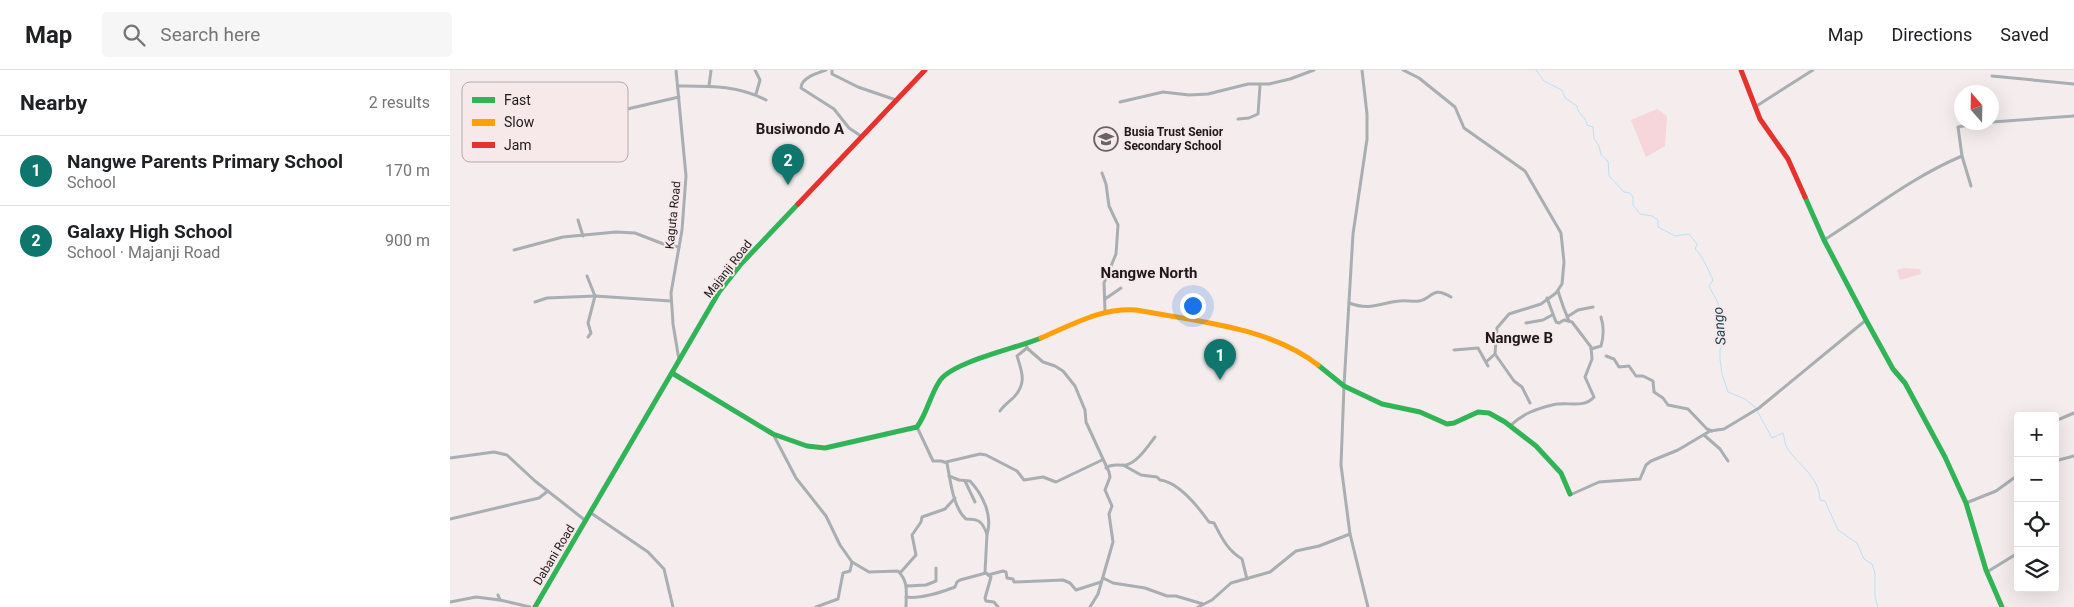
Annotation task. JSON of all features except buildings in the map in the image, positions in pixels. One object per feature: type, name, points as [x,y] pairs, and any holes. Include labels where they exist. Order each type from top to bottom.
[{"type":"street","name":"Kaguta Road","points":[[676,70],[686,176],[685,203],[672,280],[671,301],[679,361]]},
{"type":"street","points":[[709,86],[711,70]]},
{"type":"street","points":[[755,70],[760,80],[756,94]]},
{"type":"street","points":[[826,70],[802,82],[801,88],[834,109],[849,128],[861,136]]},
{"type":"street","points":[[832,70],[832,74],[858,87],[896,100]]},
{"type":"street","name":"Majanji Road","points":[[591,513],[720,292],[741,264],[925,70]]},
{"type":"street","points":[[1120,102],[1162,92],[1189,96],[1208,94],[1248,84],[1260,86],[1290,80],[1314,70]]},
{"type":"street","points":[[1362,70],[1367,114],[1367,139],[1353,234],[1344,386],[1342,475],[1350,534],[1368,607]]},
{"type":"street","points":[[1403,70],[1419,78],[1455,107],[1464,128],[1525,172],[1561,233],[1564,270],[1562,284],[1558,291],[1541,304],[1510,314],[1497,328],[1495,354],[1514,381],[1522,387],[1530,403]]},
{"type":"street","points":[[1741,70],[1760,119],[1788,159],[1824,240],[1866,320],[1893,369],[1905,383],[1945,457],[1966,503],[1987,572],[2002,607]]},
{"type":"street","points":[[1755,108],[1813,70]]},
{"type":"street","points":[[1992,76],[2074,84]]},
{"type":"street","points":[[678,86],[742,89],[766,100]]},
{"type":"street","points":[[1238,119],[1250,118],[1258,114],[1260,86]]},
{"type":"street","points":[[628,109],[679,97]]},
{"type":"street","points":[[1999,121],[2074,116]]},
{"type":"street","points":[[1958,130],[1962,156],[1971,186]]},
{"type":"street","points":[[1824,240],[1903,186],[1962,156]]},
{"type":"street","points":[[1102,172],[1109,206],[1118,225],[1116,254],[1104,283],[1105,311]]},
{"type":"street","points":[[578,220],[584,236]]},
{"type":"street","points":[[514,250],[563,237],[606,233],[635,233],[666,245],[679,247]]},
{"type":"street","points":[[587,276],[595,296],[588,323],[590,332],[588,337]]},
{"type":"street","points":[[1105,299],[1121,288]]},
{"type":"street","points":[[1510,426],[1526,414],[1555,404],[1583,403],[1592,400],[1594,397],[1585,377],[1592,359],[1591,349],[1568,319],[1558,291]]},
{"type":"street","points":[[1349,303],[1373,308],[1401,300],[1422,301],[1434,292],[1441,292],[1451,297]]},
{"type":"street","points":[[535,302],[547,298],[595,296],[671,301]]},
{"type":"street","points":[[1547,298],[1552,315],[1559,323],[1568,319],[1578,310],[1593,307]]},
{"type":"street","points":[[672,373],[773,434],[808,446],[826,448],[917,427],[924,417],[937,384],[946,373],[959,366],[1026,346],[1105,311],[1119,309],[1136,310],[1272,338],[1303,353],[1344,386],[1382,404],[1420,412],[1447,424],[1454,423],[1478,412],[1485,412],[1496,416],[1528,439],[1556,468],[1570,494],[1599,482],[1640,479],[1648,463],[1678,450],[1715,430]]},
{"type":"street","points":[[1526,323],[1543,320],[1552,315]]},
{"type":"street","points":[[1591,349],[1601,346],[1604,327],[1601,317]]},
{"type":"street","points":[[1606,356],[1614,359],[1619,367],[1629,366],[1636,376],[1643,376],[1653,381],[1654,392],[1663,398],[1668,405],[1688,409],[1707,430],[1724,429],[1757,409],[1866,320]]},
{"type":"street","points":[[1000,411],[1023,385],[1023,372],[1018,355],[1026,346]]},
{"type":"street","points":[[1026,346],[1043,362],[1062,371],[1075,386],[1085,410],[1086,422],[1097,443],[1110,477],[1105,490],[1112,506],[1109,514],[1113,542],[1103,580],[1097,596],[1090,607]]},
{"type":"street","points":[[1454,350],[1478,348],[1488,366]]},
{"type":"street","points":[[1486,362],[1495,354]]},
{"type":"street","points":[[2059,419],[2074,413]]},
{"type":"street","points":[[917,427],[933,461],[945,462],[980,454],[986,455],[1017,471],[1024,480],[1043,477],[1056,482],[1102,460]]},
{"type":"street","points":[[1703,435],[1707,430]]},
{"type":"street","points":[[773,434],[796,478],[826,516],[840,544],[852,562],[869,572],[894,570],[900,573],[907,583],[906,607]]},
{"type":"street","points":[[1703,435],[1720,449],[1728,461]]},
{"type":"street","points":[[1106,468],[1112,465],[1127,465],[1145,450],[1155,437]]},
{"type":"street","points":[[450,458],[494,452],[503,453],[586,521]]},
{"type":"street","points":[[2059,460],[2074,456]]},
{"type":"street","points":[[945,462],[947,463],[948,476],[955,498],[964,518],[975,518],[981,522],[987,534]]},
{"type":"street","points":[[1123,465],[1141,475],[1157,477],[1185,492],[1203,512],[1209,522],[1214,523],[1221,538],[1231,552],[1242,559],[1247,580]]},
{"type":"street","points":[[948,476],[972,483],[988,511],[990,526],[987,534],[987,574],[991,577],[986,600],[994,602],[998,607]]},
{"type":"street","points":[[1966,503],[1996,491],[2014,478]]},
{"type":"street","points":[[965,481],[975,502]]},
{"type":"street","points":[[450,519],[539,498],[548,491]]},
{"type":"street","points":[[900,573],[916,556],[912,535],[921,522],[922,517],[945,509],[955,498]]},
{"type":"street","points":[[591,513],[648,552],[664,568],[672,607]]},
{"type":"street","name":"Dabani Road","points":[[535,607],[591,513]]},
{"type":"street","points":[[1198,607],[1212,600],[1227,585],[1270,572],[1296,551],[1319,546],[1350,534]]},
{"type":"street","points":[[1987,572],[2014,555]]},
{"type":"street","points":[[816,607],[838,599],[843,573],[850,571],[852,562]]},
{"type":"street","points":[[907,586],[926,585],[936,581],[936,568]]},
{"type":"street","points":[[906,597],[918,598],[948,590],[955,587],[960,580],[1003,571],[1006,572],[1007,578],[1013,579],[1014,582],[1063,580],[1070,583],[1076,590],[1103,580],[1145,588],[1167,596],[1176,596],[1204,605]]},
{"type":"street","points":[[498,595],[500,600]]},
{"type":"street","points":[[450,602],[476,597],[530,607]]},
{"type":"shaded area","points":[[1657,109],[1667,116],[1665,146],[1646,157],[1631,120]]},
{"type":"shaded area","points":[[1904,268],[1920,269],[1921,274],[1900,280],[1897,270]]},
{"type":"waterway","name":"Sango","points":[[1536,70],[1544,81],[1562,90],[1565,98],[1577,106],[1587,125],[1593,127],[1594,139],[1599,146],[1601,155],[1608,161],[1609,176],[1624,192],[1630,193],[1633,197],[1633,205],[1640,214],[1652,216],[1658,220],[1658,227],[1675,236],[1689,234],[1697,244],[1695,249],[1703,259],[1713,280],[1709,286],[1718,303],[1719,326],[1723,342],[1720,350],[1720,359],[1722,374],[1728,392],[1745,399],[1755,407],[1772,438],[1783,433],[1787,448],[1816,484],[1820,500],[1825,501],[1838,530],[1857,543],[1864,559],[1872,564],[1875,573],[1875,597],[1878,607]]},
{"type":"traffic: fast","points":[[1805,197],[1824,240],[1866,320],[1893,369],[1905,383],[1945,457],[1966,503],[1986,570],[2002,607]]},
{"type":"traffic: fast","points":[[535,607],[719,292],[741,264],[798,204]]},
{"type":"traffic: fast","points":[[672,373],[773,434],[807,446],[825,448],[917,427],[936,387],[946,375],[970,362],[1041,338]]},
{"type":"traffic: fast","points":[[1318,365],[1344,386],[1382,404],[1420,412],[1447,424],[1454,423],[1478,412],[1489,413],[1505,422],[1536,446],[1561,473],[1570,494]]},
{"type":"traffic: slow","points":[[1041,338],[1099,314],[1136,310],[1207,322],[1255,334],[1299,352],[1318,365]]},
{"type":"traffic: jam","points":[[798,204],[925,70]]},
{"type":"traffic: jam","points":[[1741,70],[1760,119],[1788,159],[1805,197]]},
{"type":"place","name":"Busia Trust Senior Secondary School","points":[[1106,139]]},
{"type":"place","name":"Galaxy High School","points":[[788,185]]},
{"type":"place","name":"Nangwe Parents Primary School","points":[[1220,380]]},
{"type":"district","name":"Busiwondo A","points":[[800,129]]},
{"type":"district","name":"Nangwe North","points":[[1149,273]]},
{"type":"district","name":"Nangwe B","points":[[1519,338]]}]
